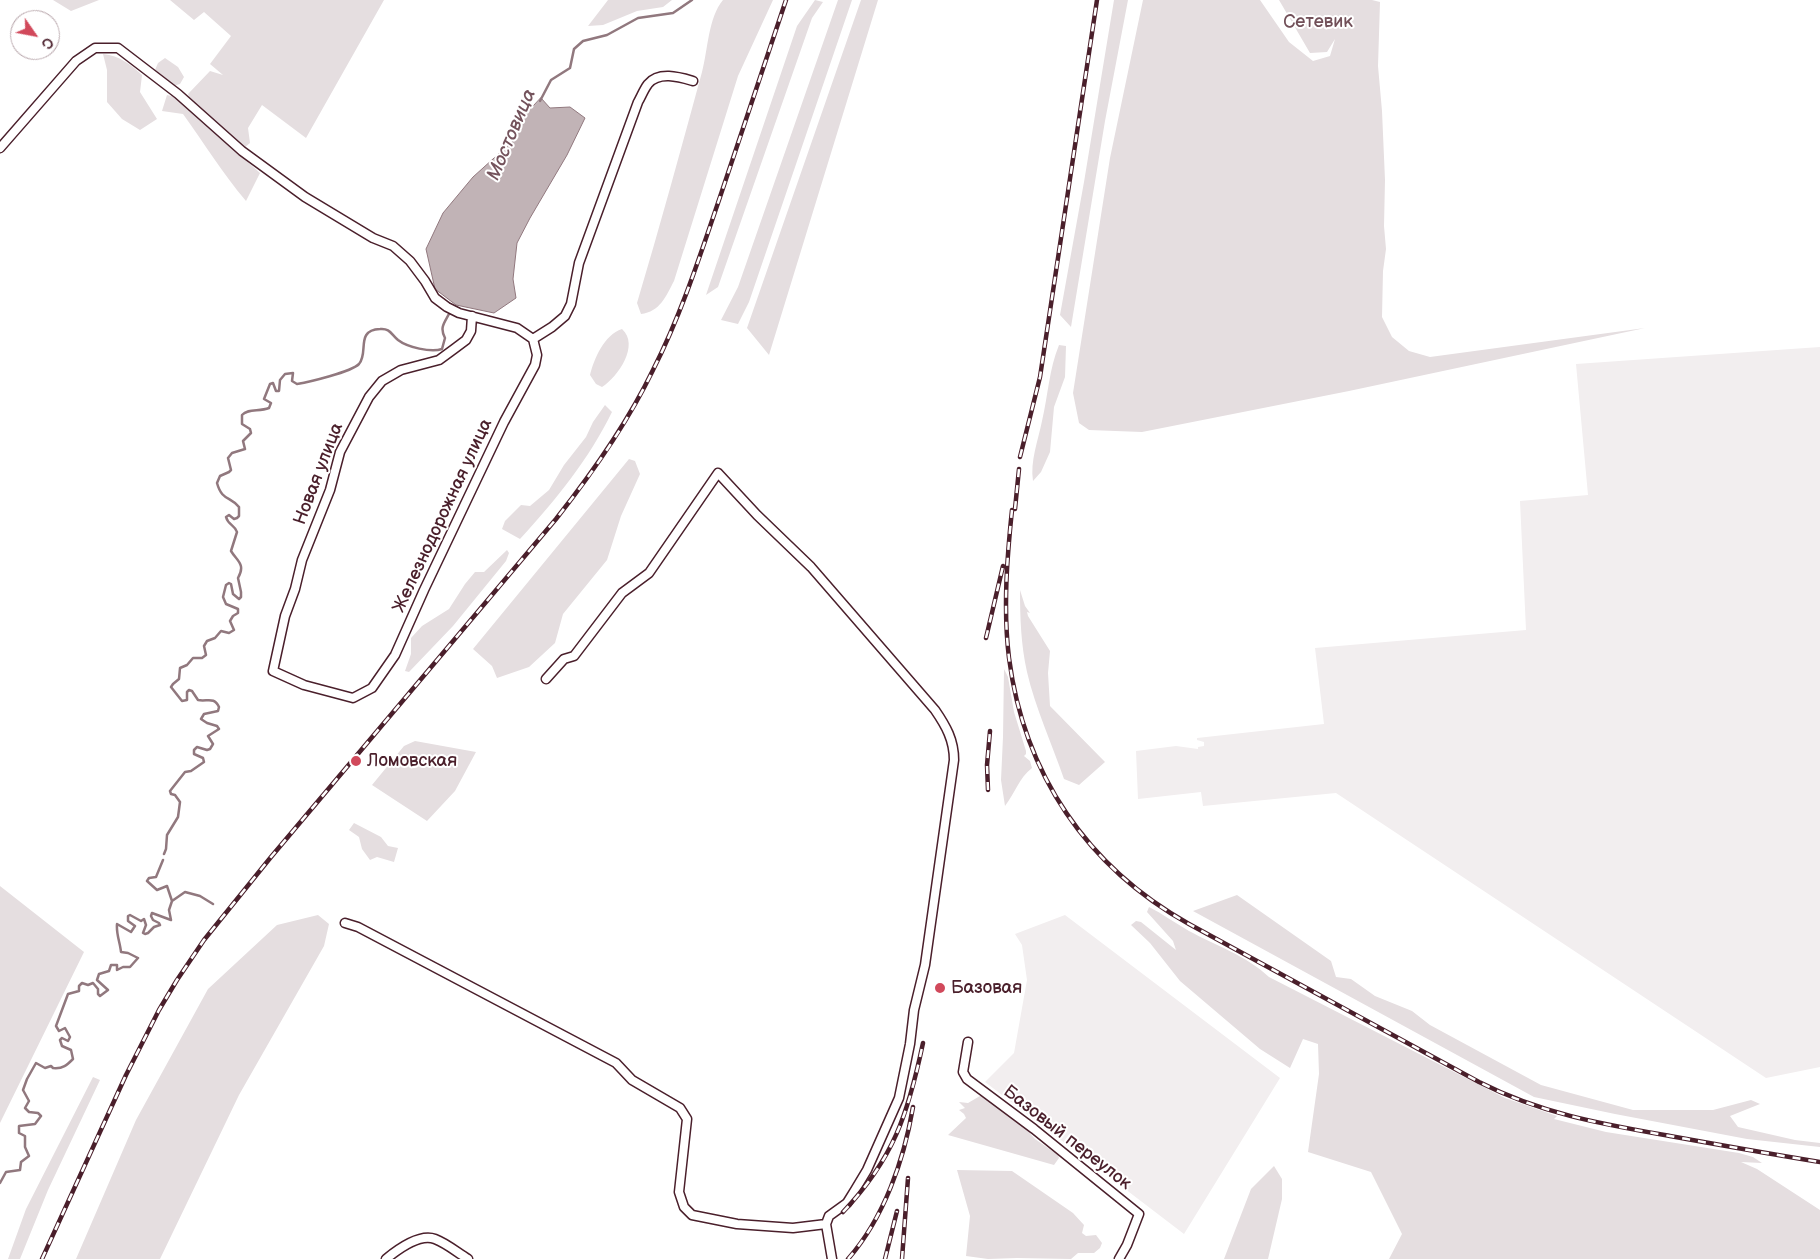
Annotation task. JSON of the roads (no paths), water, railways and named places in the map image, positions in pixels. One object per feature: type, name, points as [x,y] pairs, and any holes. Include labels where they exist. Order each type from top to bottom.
[{"type":"street","points":[[0,148],[76,61],[95,48],[118,48],[178,94],[242,152],[305,197],[374,238],[393,246],[410,261],[426,281],[435,298],[447,307],[517,328],[533,339],[565,316],[571,304],[579,263],[638,102],[648,83],[660,77],[675,76],[693,80]]},
{"type":"street","name":"Новая улица","points":[[372,688],[353,698],[304,685],[273,671],[285,616],[295,589],[302,560],[330,490],[340,452],[369,397],[382,381],[401,370],[440,360],[466,340],[471,331],[472,316]]},
{"type":"street","name":"Железнодорожная улица","points":[[372,688],[395,655],[504,422],[535,365],[537,355],[533,339]]},
{"type":"street","points":[[546,679],[564,659],[574,656],[622,593],[649,573],[718,473],[757,515],[811,567],[935,710],[949,733],[954,750],[954,760],[925,965],[914,1010],[910,1044],[899,1098],[856,1190],[847,1203],[828,1216],[826,1224],[832,1259]]},
{"type":"street","points":[[345,923],[358,927],[616,1063],[632,1080],[680,1108],[687,1119],[679,1192],[684,1207],[692,1215],[737,1224],[793,1228],[826,1224]]},
{"type":"street","name":"Базовый переулок","points":[[968,1042],[963,1072],[967,1078],[1034,1129],[1139,1214],[1127,1245],[1119,1259]]},
{"type":"street","points":[[386,1259],[401,1247],[416,1240],[433,1238],[468,1259]]},
{"type":"waterway","name":"Мостовица","points":[[540,101],[551,80],[570,68],[574,49],[583,41],[607,35],[638,18],[673,13],[692,0]]},
{"type":"waterway","name":"Мостовица","points":[[164,854],[167,835],[178,817],[180,802],[170,791],[185,772],[191,771],[204,762],[203,758],[194,754],[194,750],[197,747],[210,749],[213,744],[208,736],[219,729],[217,726],[201,719],[204,714],[218,711],[219,707],[215,702],[198,700],[192,691],[189,690],[187,692],[187,700],[182,701],[171,687],[179,679],[180,668],[187,665],[193,658],[202,658],[206,655],[204,646],[207,641],[215,638],[221,631],[229,633],[234,630],[230,621],[238,613],[238,609],[226,604],[223,597],[226,585],[229,583],[231,584],[233,594],[239,599],[241,597],[238,578],[241,566],[231,551],[237,532],[226,517],[229,515],[234,519],[237,518],[239,516],[239,507],[221,493],[217,483],[220,476],[231,470],[228,458],[232,453],[245,449],[243,441],[251,433],[250,429],[242,424],[242,415],[247,412],[269,408],[271,403],[264,399],[270,384],[273,383],[276,391],[279,391],[280,380],[285,374],[293,373],[292,381],[297,384],[355,367],[362,359],[365,338],[372,330],[386,329],[402,343],[413,347],[426,350],[442,349],[445,338],[443,328],[450,312]]},
{"type":"waterway","name":"Мостовица","points":[[0,1183],[6,1172],[20,1170],[21,1162],[29,1156],[25,1147],[25,1136],[19,1133],[19,1126],[35,1124],[41,1116],[38,1113],[29,1112],[25,1108],[29,1101],[23,1090],[36,1063],[45,1068],[51,1066],[53,1068],[60,1068],[67,1065],[73,1059],[71,1050],[62,1046],[60,1040],[62,1038],[68,1041],[70,1037],[65,1028],[59,1031],[56,1026],[68,994],[79,991],[79,986],[82,983],[88,985],[93,983],[98,989],[100,996],[108,990],[97,980],[99,974],[109,971],[111,965],[117,965],[117,970],[123,967],[130,967],[138,958],[121,952],[117,924],[131,932],[135,926],[128,921],[128,916],[130,915],[141,921],[144,919],[146,925],[143,933],[145,934],[160,925],[153,920],[152,913],[171,920],[169,910],[172,901],[167,886],[157,890],[147,881],[149,878],[156,877],[163,860]]},
{"type":"waterway","points":[[172,901],[185,892],[200,896],[213,904]]},
{"type":"railway","points":[[42,1259],[126,1075],[159,1010],[204,940],[271,857],[556,519],[621,428],[643,390],[663,349],[689,285],[786,0]]},
{"type":"railway","points":[[1020,457],[1040,377],[1097,0]]},
{"type":"railway","points":[[1015,509],[1019,469]]},
{"type":"railway","points":[[1012,510],[1007,565],[1006,621],[1009,658],[1017,700],[1029,740],[1046,778],[1066,813],[1091,845],[1120,875],[1153,901],[1189,924],[1479,1082],[1503,1093],[1573,1117],[1820,1162]]},
{"type":"railway","points":[[986,638],[1003,566]]},
{"type":"railway","points":[[988,790],[987,765],[990,731]]},
{"type":"railway","points":[[843,1212],[875,1173],[887,1154],[905,1113],[923,1043]]},
{"type":"railway","points":[[848,1259],[872,1225],[891,1188],[904,1147],[913,1107]]},
{"type":"railway","points":[[902,1259],[908,1178]]},
{"type":"railway","points":[[885,1259],[897,1211]]},
{"type":"place","name":"Ломовская","points":[[356,761]]},
{"type":"place","name":"Базовая","points":[[940,988]]},
{"type":"park label","name":"Сетевик","points":[[1318,22]]}]
